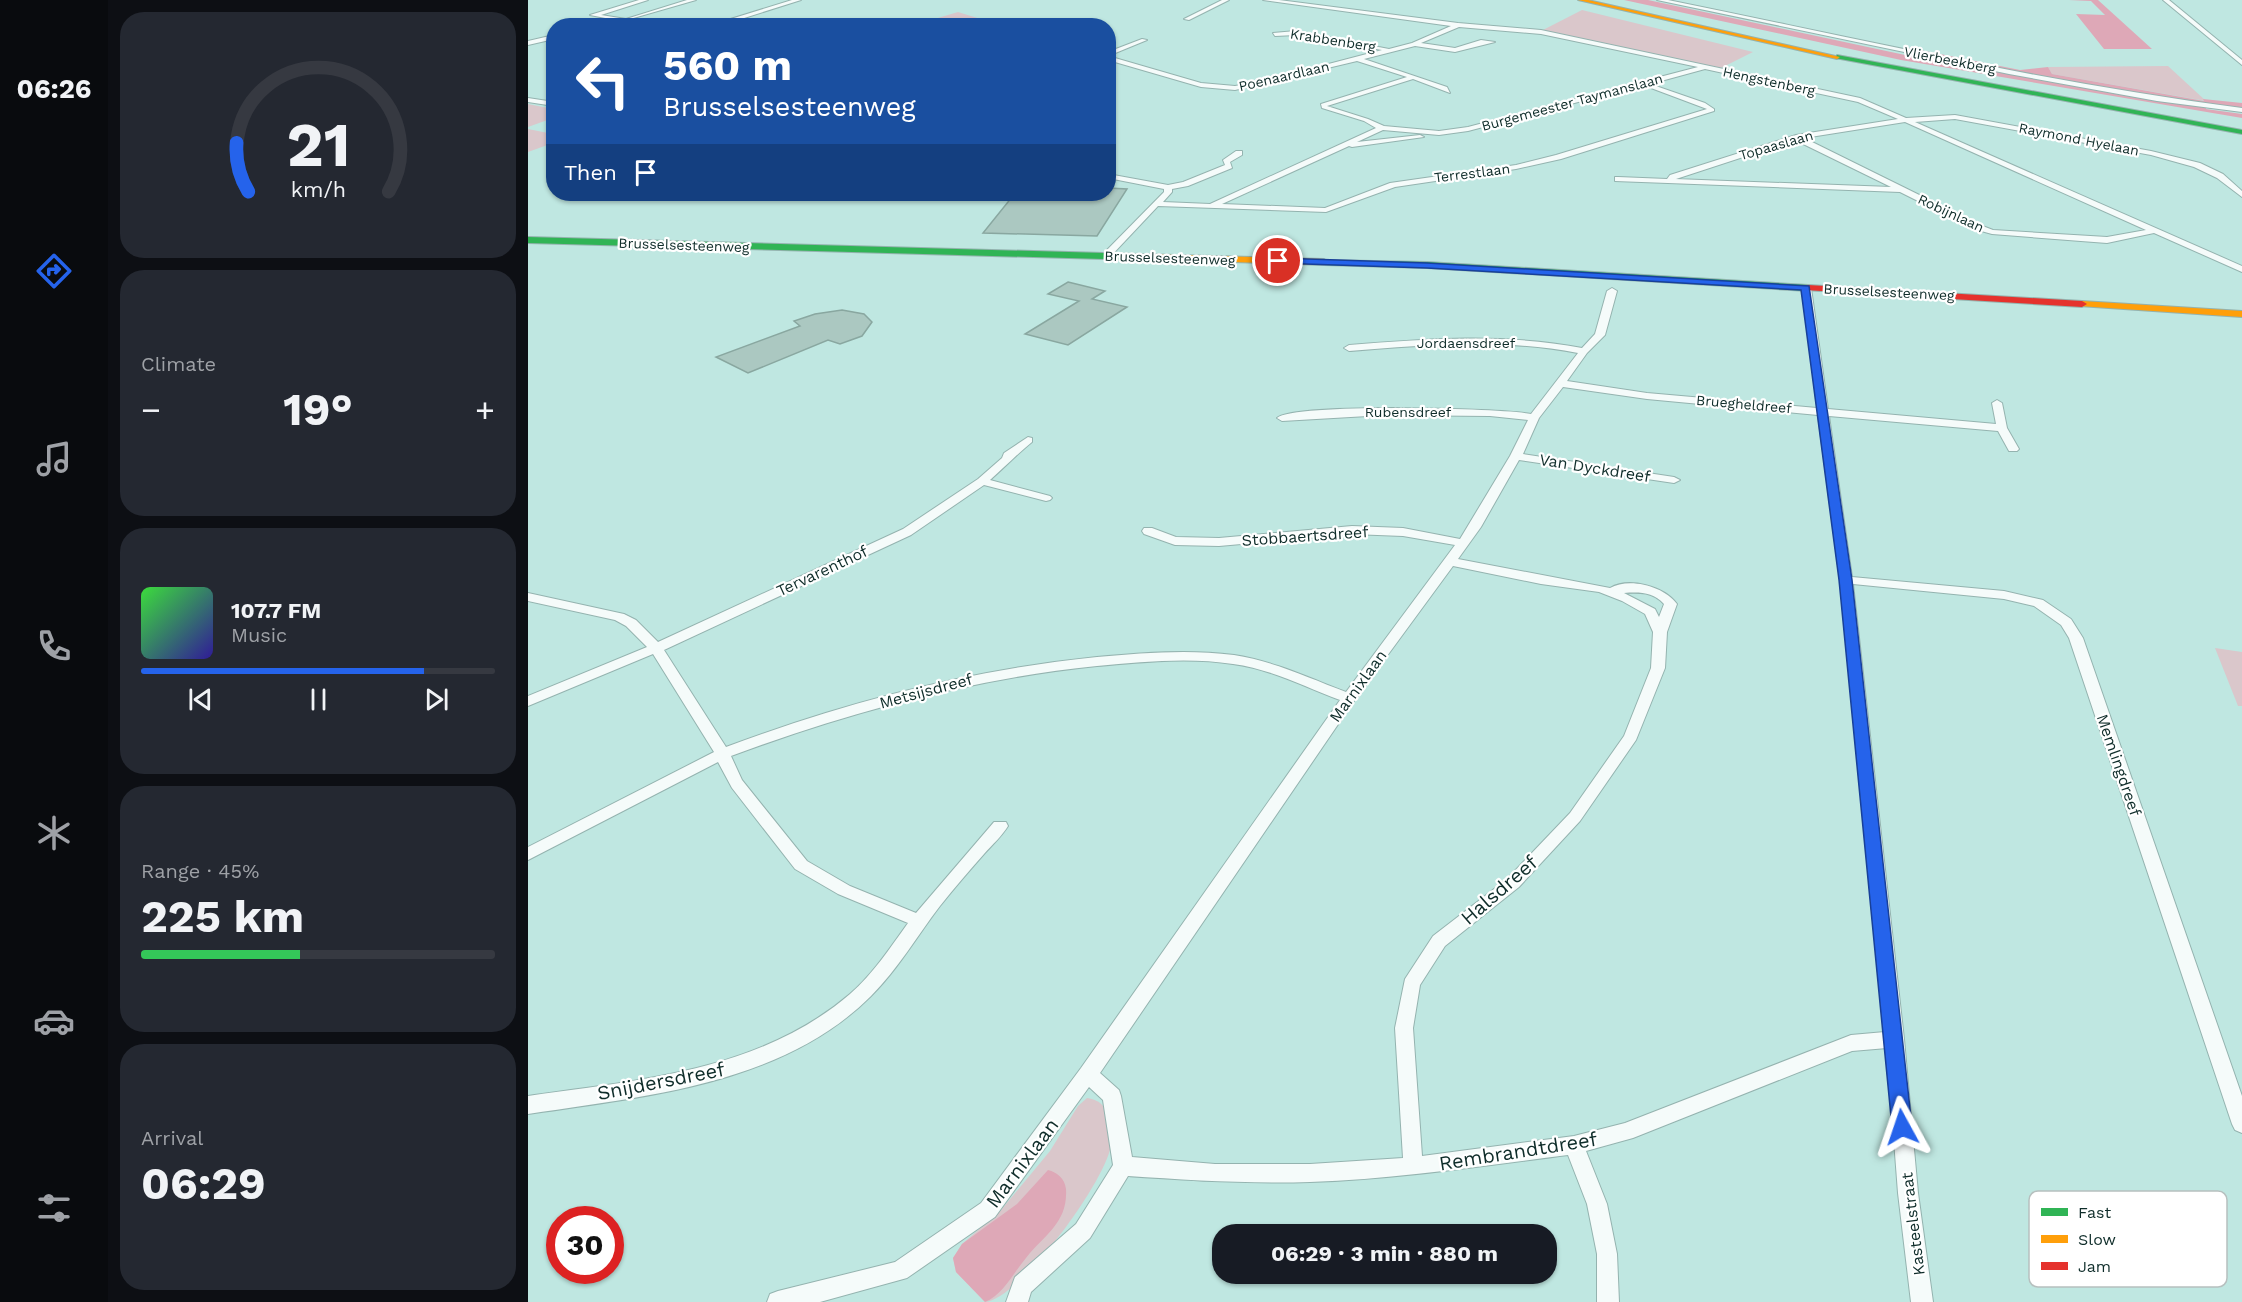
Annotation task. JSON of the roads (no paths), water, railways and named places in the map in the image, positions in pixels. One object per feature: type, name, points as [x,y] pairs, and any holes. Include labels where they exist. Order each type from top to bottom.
[{"type":"main road","points":[[1581,0],[1850,60],[2242,132]]},
{"type":"main road","points":[[1605,0],[1862,57],[2242,125]]},
{"type":"main road","name":"Brusselsesteenweg","points":[[528,240],[1427,265],[2242,314]]},
{"type":"street","points":[[610,18],[594,15],[645,0]]},
{"type":"street","points":[[627,18],[693,0]]},
{"type":"street","points":[[738,18],[798,0]]},
{"type":"street","points":[[1187,19],[1226,0]]},
{"type":"street","name":"Hengstenberg","points":[[1266,0],[1458,25],[1541,32],[1860,100],[2242,268]]},
{"type":"street","name":"Vlierbeekberg","points":[[1660,0],[2000,70],[2139,96],[2242,110]]},
{"type":"street","points":[[2167,0],[2242,63]]},
{"type":"street","name":"Poenaardlaan","points":[[1116,58],[1201,85],[1235,88],[1390,51],[1414,44],[1458,25]]},
{"type":"street","name":"Krabbenberg","points":[[1275,33],[1293,31],[1324,39],[1371,44],[1390,51]]},
{"type":"street","points":[[528,43],[546,39]]},
{"type":"street","points":[[1116,52],[1144,40]]},
{"type":"street","points":[[1414,44],[1455,50],[1481,42],[1492,42]]},
{"type":"street","points":[[1359,59],[1446,88],[1448,92]]},
{"type":"street","name":"Burgemeester Taymanslaan","points":[[1336,148],[1500,122],[1704,67]]},
{"type":"street","points":[[1382,128],[1366,120],[1324,106],[1324,104],[1415,77]]},
{"type":"street","name":"Terrestlaan","points":[[1156,204],[1326,210],[1393,184],[1516,167],[1558,157],[1712,110],[1703,104],[1645,84]]},
{"type":"street","points":[[528,100],[546,103]]},
{"type":"street","name":"Raymond Hyelaan","points":[[1906,120],[1935,116],[1976,119],[2151,153],[2197,165],[2212,172],[2242,195]]},
{"type":"street","name":"Topaaslaan","points":[[1669,181],[1796,137],[1906,120]]},
{"type":"street","name":"Burgemeester Taymanslaan","points":[[1209,206],[1382,128],[1439,133]]},
{"type":"street","name":"Robijnlaan","points":[[1796,137],[1977,227],[1992,232],[2107,240],[2156,230]]},
{"type":"street","points":[[1116,177],[1168,187],[1185,184],[1229,166],[1226,162],[1239,153]]},
{"type":"street","name":"Topaaslaan","points":[[1685,174],[1701,182]]},
{"type":"street","name":"Topaaslaan","points":[[1618,179],[1902,190]]},
{"type":"street","points":[[1106,256],[1168,192],[1168,187]]},
{"type":"street","points":[[1603,275],[1602,285],[1612,291]]},
{"type":"street","name":"Marnixlaan","points":[[778,1302],[900,1271],[988,1210],[1088,1074],[1349,698],[1475,527],[1516,456],[1534,418],[1584,351],[1600,334],[1612,291],[1620,288],[1626,277]]},
{"type":"street","name":"Kasteelstraat","points":[[1806,288],[1846,580],[1895,1039],[1908,1193],[1922,1302]]},
{"type":"street","name":"Jordaensdreef","points":[[1349,348],[1449,341],[1491,341],[1560,346],[1584,351]]},
{"type":"street","name":"Bruegheldreef","points":[[1559,383],[1647,396],[2002,428]]},
{"type":"street","points":[[1997,404],[2002,428],[2013,449]]},
{"type":"street","name":"Rubensdreef","points":[[1282,418],[1325,413],[1416,411],[1513,413],[1534,418]]},
{"type":"street","name":"Tervarenthof","points":[[528,701],[656,648],[907,532],[982,481],[1007,459],[1008,455],[1028,440]]},
{"type":"street","name":"Van Dyckdreef","points":[[1516,456],[1674,480]]},
{"type":"street","points":[[982,481],[1046,498]]},
{"type":"street","name":"Stobbaertsdreef","points":[[1148,531],[1175,541],[1219,542],[1352,530],[1403,532],[1463,543]]},
{"type":"street","name":"Halsdreef","points":[[1413,1166],[1404,1028],[1412,984],[1439,941],[1512,882],[1575,817],[1630,737],[1658,668],[1660,632],[1671,604],[1656,591],[1601,589],[1541,580],[1448,561]]},
{"type":"street","name":"Memlingdreef","points":[[1846,580],[2004,595],[2038,603],[2066,622],[2076,638],[2242,1124]]},
{"type":"street","name":"Halsdreef","points":[[1601,589],[1627,598],[1650,612],[1660,632]]},
{"type":"street","points":[[528,597],[619,616],[631,623],[656,648],[723,754],[737,784],[801,865],[844,890],[919,921]]},
{"type":"street","name":"Metsijsdreef","points":[[528,854],[723,754],[891,699],[977,677],[1098,661],[1194,657],[1252,663],[1349,698]]},
{"type":"street","name":"Snijdersdreef","points":[[528,1105],[707,1076],[765,1057],[806,1036],[856,999],[891,960],[919,921],[1000,826]]},
{"type":"street","name":"Rembrandtdreef","points":[[1123,1166],[1215,1173],[1310,1173],[1413,1166],[1574,1145],[1626,1132],[1851,1043],[1895,1039]]},
{"type":"street","points":[[1017,1302],[1023,1285],[1083,1231],[1123,1166],[1112,1096],[1088,1074]]},
{"type":"street","points":[[1574,1145],[1597,1204],[1607,1254],[1608,1302]]}]
